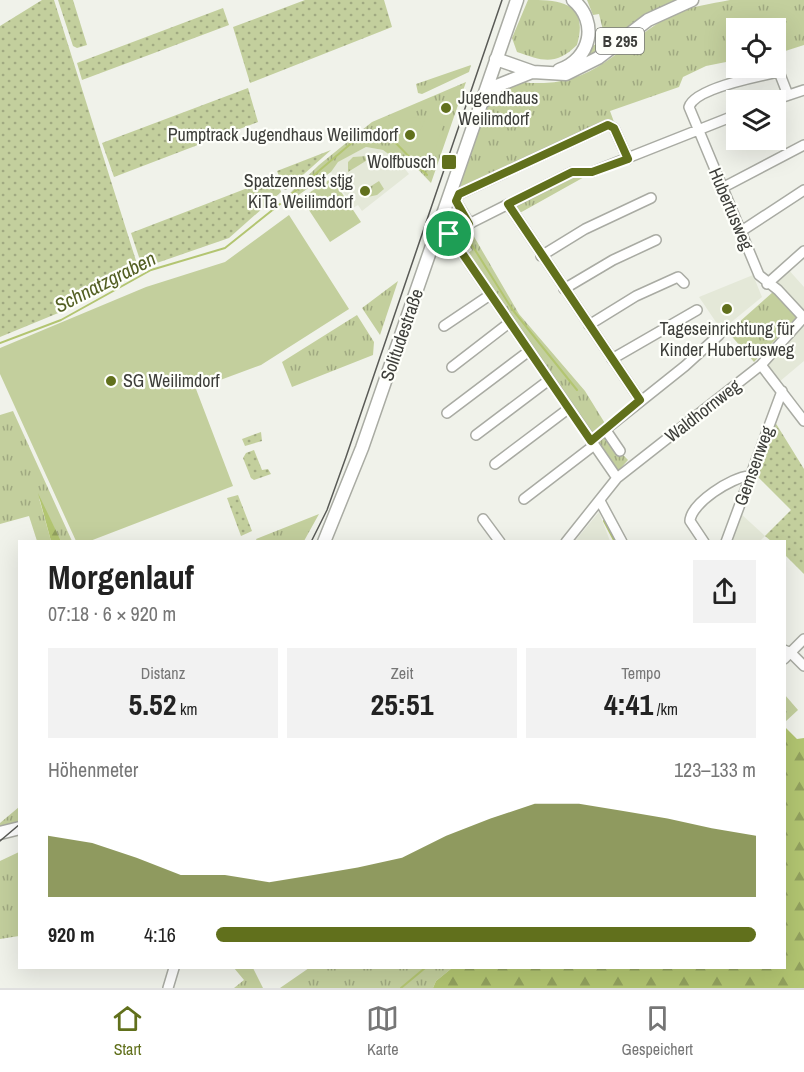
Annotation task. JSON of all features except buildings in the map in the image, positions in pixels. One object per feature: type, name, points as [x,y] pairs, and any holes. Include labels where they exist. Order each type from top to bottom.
[{"type":"main road","name":"Solitudestraße","points":[[327,539],[443,232],[480,107],[517,0]]},
{"type":"main road","name":"B 295","points":[[547,74],[567,67],[586,47],[589,34],[588,20],[573,0]]},
{"type":"main road","name":"B 295","points":[[496,59],[533,72],[566,74],[586,66],[648,20],[692,0]]},
{"type":"main road","name":"B 295","points":[[480,107],[499,85],[533,72]]},
{"type":"main road","points":[[0,833],[18,828]]},
{"type":"street","points":[[689,107],[695,99],[720,88],[757,78]]},
{"type":"street","points":[[781,78],[788,95],[804,90]]},
{"type":"street","name":"Hubertusweg","points":[[682,95],[759,275],[767,284]]},
{"type":"street","points":[[617,478],[490,295],[443,232],[469,224],[572,172],[592,172],[726,120]]},
{"type":"street","points":[[469,224],[456,198],[462,192],[608,125],[614,128],[628,159]]},
{"type":"street","points":[[722,188],[804,146]]},
{"type":"street","points":[[741,232],[804,190]]},
{"type":"street","points":[[541,256],[585,229],[651,198]]},
{"type":"street","points":[[508,204],[640,400]]},
{"type":"street","points":[[564,289],[613,260],[656,240]]},
{"type":"street","points":[[804,251],[767,284],[778,290],[804,318]]},
{"type":"street","points":[[589,325],[636,296],[678,277],[684,283]]},
{"type":"street","points":[[444,326],[490,295]]},
{"type":"street","points":[[612,359],[697,310]]},
{"type":"street","name":"Waldhornweg","points":[[568,540],[617,478],[761,365],[804,318]]},
{"type":"street","points":[[452,367],[509,323]]},
{"type":"street","points":[[524,500],[592,443],[605,429],[685,366],[719,335],[717,332]]},
{"type":"street","points":[[447,413],[528,351]]},
{"type":"street","points":[[761,365],[804,420]]},
{"type":"street","points":[[476,435],[549,380]]},
{"type":"street","name":"Gemsenweg","points":[[727,540],[782,391]]},
{"type":"street","points":[[495,464],[568,409]]},
{"type":"street","points":[[605,429],[620,451]]},
{"type":"street","points":[[703,540],[690,521],[692,512],[731,479],[749,476]]},
{"type":"street","points":[[600,501],[621,540]]},
{"type":"street","points":[[483,519],[499,540]]},
{"type":"street","points":[[804,639],[787,654],[804,666]]},
{"type":"street","points":[[168,988],[174,969]]},
{"type":"shaded area","name":"Spatzennest stjg KiTa Weilimdorf","points":[[366,147],[383,150],[399,162],[409,174],[362,211],[358,205],[353,208],[331,172],[337,162]]},
{"type":"shaded area","points":[[787,268],[804,287],[804,310],[776,282]]},
{"type":"shaded area","name":"Tageseinrichtung für Kinder Hubertusweg","points":[[753,275],[762,297],[729,324],[727,322],[720,328],[699,297]]},
{"type":"shaded area","points":[[804,326],[804,361],[779,382],[767,367],[767,362]]},
{"type":"shaded area","points":[[599,512],[610,540],[576,540]]},
{"type":"shaded area","points":[[740,513],[765,536],[761,540],[732,540]]},
{"type":"green space","points":[[42,0],[54,0],[138,267],[68,309],[0,337],[0,26]]},
{"type":"green space","points":[[58,0],[73,0],[87,45],[77,48],[73,46]]},
{"type":"green space","points":[[305,0],[384,0],[392,27],[250,83],[233,27]]},
{"type":"green space","points":[[528,0],[551,1],[569,6],[579,20],[580,31],[577,45],[562,56],[548,60],[517,52],[512,38]]},
{"type":"green space","points":[[587,0],[675,0],[647,15],[587,61],[585,56],[596,44],[597,28],[603,30],[599,14],[593,15]]},
{"type":"green space","points":[[730,0],[804,0],[804,45],[786,51],[786,18],[726,18],[726,62],[706,66],[683,77],[679,87],[610,111],[614,122],[608,125],[465,190],[460,187],[487,104],[505,88],[519,80],[528,83],[544,83],[582,75],[672,15],[693,7]]},
{"type":"green space","points":[[223,8],[229,25],[82,80],[77,63]]},
{"type":"green space","points":[[471,65],[469,72],[422,94],[418,93],[416,84]]},
{"type":"green space","points":[[466,82],[431,183],[406,157],[399,162],[383,150],[366,147],[338,162],[331,172],[290,201],[286,197],[319,165],[372,122]]},
{"type":"green space","points":[[248,88],[258,122],[114,177],[102,143]]},
{"type":"green space","points":[[392,115],[403,121],[414,117],[421,119],[418,137],[425,119],[443,125],[433,156],[411,150],[400,132],[389,123],[388,117]]},
{"type":"green space","points":[[331,150],[286,190],[284,189],[277,171]]},
{"type":"green space","points":[[367,156],[369,159],[348,172],[348,162],[353,157]]},
{"type":"green space","points":[[571,176],[586,176],[518,214],[515,204]]},
{"type":"green space","points":[[276,177],[281,192],[229,238],[151,265],[141,263],[131,233]]},
{"type":"green space","points":[[332,178],[361,222],[330,242],[301,198]]},
{"type":"green space","points":[[379,181],[384,189],[377,195],[363,198],[360,193]]},
{"type":"green space","name":"SG Weilimdorf","points":[[289,215],[349,309],[261,365],[196,389],[233,486],[93,540],[76,540],[0,374],[0,348],[146,287],[225,262]]},
{"type":"green space","points":[[469,228],[519,314],[585,391],[606,425],[594,435],[590,434],[467,254],[472,250],[463,236],[457,239],[457,235]]},
{"type":"green space","points":[[398,281],[380,335],[362,308]]},
{"type":"green space","points":[[773,292],[797,317],[754,362],[728,332]]},
{"type":"green space","points":[[357,315],[374,342],[373,355],[292,387],[282,362]]},
{"type":"green space","points":[[13,411],[72,540],[60,540],[39,498],[51,540],[37,540],[29,516],[0,524],[0,415]]},
{"type":"green space","points":[[775,422],[804,469],[804,574],[786,556],[786,540],[770,540],[765,536],[791,510],[755,474]]},
{"type":"green space","points":[[261,432],[262,441],[245,446],[242,439]]},
{"type":"green space","points":[[604,435],[628,460],[619,470],[615,470],[595,442]]},
{"type":"green space","points":[[254,450],[262,470],[268,469],[271,474],[254,480],[243,458],[246,453]]},
{"type":"green space","points":[[38,493],[61,540],[51,540]]},
{"type":"green space","points":[[238,495],[252,531],[241,536],[227,498]]},
{"type":"green space","points":[[319,514],[305,540],[256,539]]},
{"type":"green space","points":[[786,696],[798,710],[786,721]]},
{"type":"green space","points":[[786,728],[797,739],[804,738],[804,988],[433,988],[436,981],[451,969],[786,969]]},
{"type":"green space","points":[[18,808],[18,825],[0,830],[0,823]]},
{"type":"green space","points":[[18,852],[18,936],[0,939],[0,861]]},
{"type":"green space","points":[[235,969],[254,969],[263,988],[234,988],[244,980]]},
{"type":"green space","points":[[308,969],[451,969],[436,981],[433,988],[280,988]]},
{"type":"waterway","name":"Schnatzgraben","points":[[287,198],[361,135],[379,130],[385,132],[427,175]]},
{"type":"waterway","name":"Schnatzgraben","points":[[0,343],[61,320],[151,270],[225,248],[280,204]]},
{"type":"waterway","name":"Schnatzgraben","points":[[465,234],[512,309],[577,390]]},
{"type":"waterway","name":"Schnatzgraben","points":[[604,521],[614,540]]},
{"type":"waterway","name":"Schnatzgraben","points":[[401,988],[424,969]]},
{"type":"tram line","points":[[312,540],[327,510],[346,457],[502,0]]},
{"type":"tram line","points":[[0,841],[18,826]]},
{"type":"place","name":"Jugendhaus Weilimdorf","points":[[446,108]]},
{"type":"place","name":"Pumptrack Jugendhaus Weilimdorf","points":[[410,135]]},
{"type":"place","name":"Wolfbusch","points":[[449,162]]},
{"type":"place","name":"Spatzennest stjg KiTa Weilimdorf","points":[[365,191]]},
{"type":"place","name":"Tageseinrichtung für Kinder Hubertusweg","points":[[727,309]]},
{"type":"place","name":"SG Weilimdorf","points":[[111,381]]},
{"type":"route","points":[[608,125],[614,128],[628,159],[592,172],[577,170],[508,204],[640,400],[591,441],[449,234],[469,224],[456,201],[459,194],[608,125]]}]
